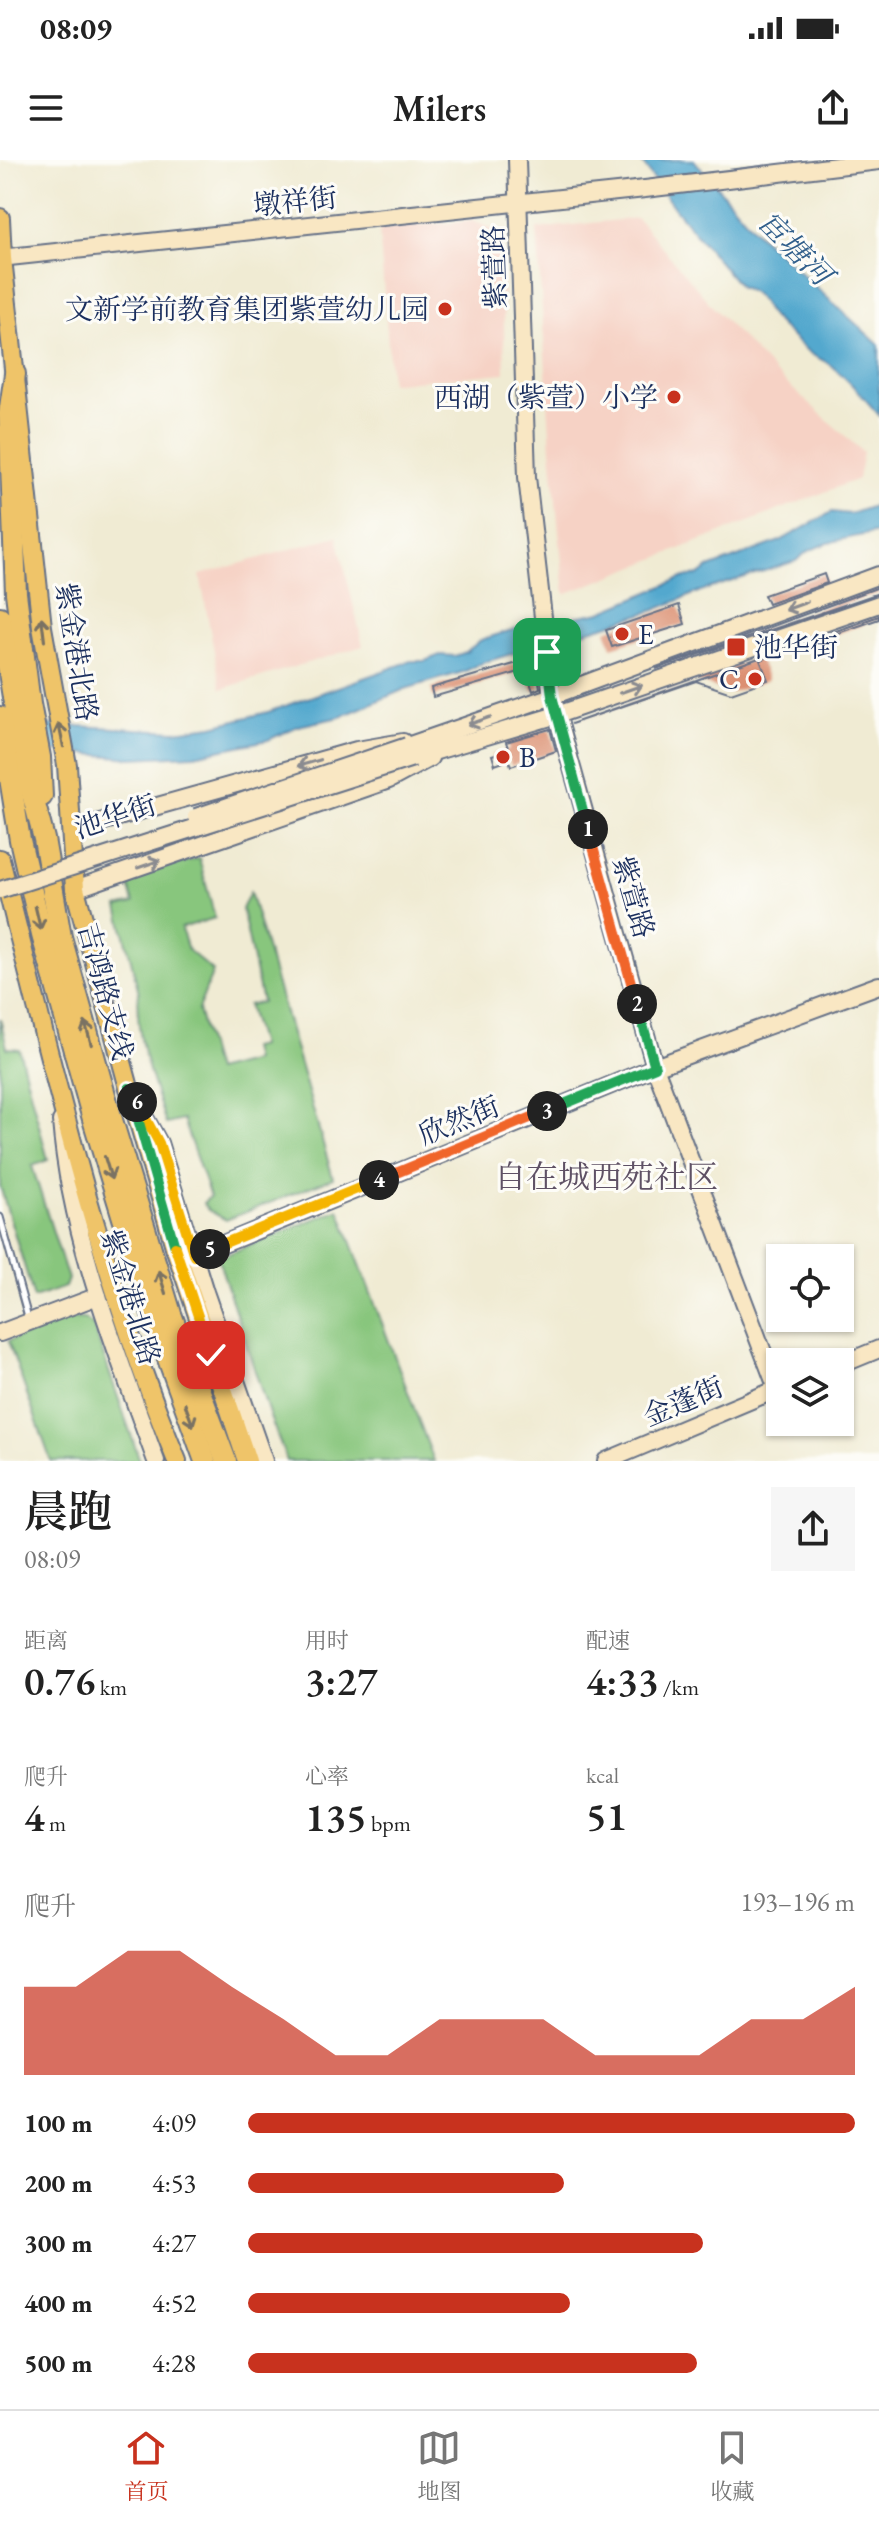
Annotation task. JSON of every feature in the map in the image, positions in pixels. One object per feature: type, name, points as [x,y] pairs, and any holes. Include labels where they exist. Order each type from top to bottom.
[{"type":"highway","points":[[15,374],[9,414],[16,593],[15,707]]},
{"type":"highway","name":"吉鸿路支线","points":[[0,617],[15,707],[20,840],[42,935],[93,1119],[154,1320],[205,1461]]},
{"type":"highway","name":"吉鸿路支线","points":[[18,763],[44,839],[61,937],[112,1120],[171,1314],[226,1461]]},
{"type":"main road","name":"紫金港北路","points":[[0,218],[1,258],[42,627],[67,765],[75,889],[176,1250],[247,1461]]},
{"type":"main road","name":"紫金港北路","points":[[0,860],[7,914],[59,1099],[110,1271],[157,1414],[177,1461]]},
{"type":"street","name":"紫萱路","points":[[517,160],[527,477],[552,696],[655,1067],[766,1355]]},
{"type":"street","name":"墩祥街","points":[[1,258],[879,161]]},
{"type":"street","points":[[874,577],[879,604]]},
{"type":"street","name":"池华街","points":[[443,742],[552,696],[874,577]]},
{"type":"street","name":"池华街","points":[[0,882],[443,742],[557,715],[879,604]]},
{"type":"street","points":[[72,830],[357,750],[443,742]]},
{"type":"street","points":[[75,889],[389,780],[443,742]]},
{"type":"street","name":"池华街","points":[[0,890],[410,752]]},
{"type":"street","name":"欣然街","points":[[194,1256],[655,1067],[879,985]]},
{"type":"street","name":"紫金港北路","points":[[129,1088],[159,1143],[264,1461]]},
{"type":"street","name":"紫金港北路","points":[[59,1099],[64,1161],[98,1296],[156,1461]]},
{"type":"street","points":[[0,1333],[98,1296]]},
{"type":"street","points":[[854,1359],[879,1349]]},
{"type":"street","name":"金蓬街","points":[[606,1461],[766,1394]]},
{"type":"lane","points":[[0,1217],[30,1322]]},
{"type":"shaded area","name":"西湖（紫萱）小学","points":[[637,218],[711,305],[774,372],[863,452],[858,479],[565,594],[551,450],[537,229]]},
{"type":"shaded area","name":"文新学前教育集团紫萱幼儿园","points":[[473,221],[492,229],[502,245],[505,373],[391,383],[379,229]]},
{"type":"shaded area","points":[[337,536],[363,646],[221,689],[200,575]]},
{"type":"green space","points":[[199,858],[215,918],[181,928],[188,950],[213,971],[198,1010],[215,1071],[254,1061],[251,1048],[260,1046],[248,1005],[262,1002],[242,909],[250,892],[333,1178],[226,1220],[208,1210],[203,1203],[210,1197],[183,1120],[166,1124],[142,1043],[139,993],[118,907],[134,903],[127,878]]},
{"type":"green space","points":[[0,1018],[7,1048],[19,1049],[48,1160],[32,1166],[68,1279],[65,1287],[34,1298],[0,1186]]},
{"type":"green space","points":[[339,1209],[434,1461],[287,1461],[269,1414],[218,1258]]},
{"type":"green space","points":[[71,1318],[84,1319],[93,1325],[140,1461],[51,1461],[8,1341]]},
{"type":"water","points":[[640,160],[694,160],[757,233],[879,345],[879,415],[841,374],[792,337],[757,296],[740,287],[675,209]]},
{"type":"water","points":[[879,504],[879,532],[823,545],[796,561],[701,591],[655,610],[405,689],[340,717],[298,726],[268,740],[194,755],[131,758],[0,746],[0,722],[175,731],[212,726],[268,712],[411,661],[425,661],[440,655],[455,656],[481,640],[521,627],[601,612],[780,541],[832,512],[850,514]]},
{"type":"building","points":[[824,574],[827,583],[768,604],[764,595]]},
{"type":"building","points":[[879,587],[879,593],[656,669]]},
{"type":"building","points":[[679,605],[685,624],[612,647],[606,630]]},
{"type":"building","points":[[879,616],[879,619],[760,660],[768,680],[731,693],[696,681],[571,724]]},
{"type":"building","points":[[535,658],[540,688],[533,691],[526,670],[433,697],[431,688]]},
{"type":"building","points":[[550,729],[556,751],[511,766],[509,760],[495,765],[492,755],[509,750],[506,742]]},
{"type":"place","name":"文新学前教育集团紫萱幼儿园","points":[[445,309]]},
{"type":"place","name":"西湖（紫萱）小学","points":[[674,397]]},
{"type":"place","name":"E","points":[[622,634]]},
{"type":"place","name":"池华街","points":[[736,647]]},
{"type":"place","name":"C","points":[[755,679]]},
{"type":"place","name":"B","points":[[503,757]]},
{"type":"district","name":"自在城西苑社区","points":[[606,1177]]},
{"type":"route","points":[[211,1355],[176,1250],[129,1088],[159,1143],[194,1256],[655,1067],[552,696],[547,652]]},
{"type":"water label","name":"宦塘河","points":[[795,248]]}]
